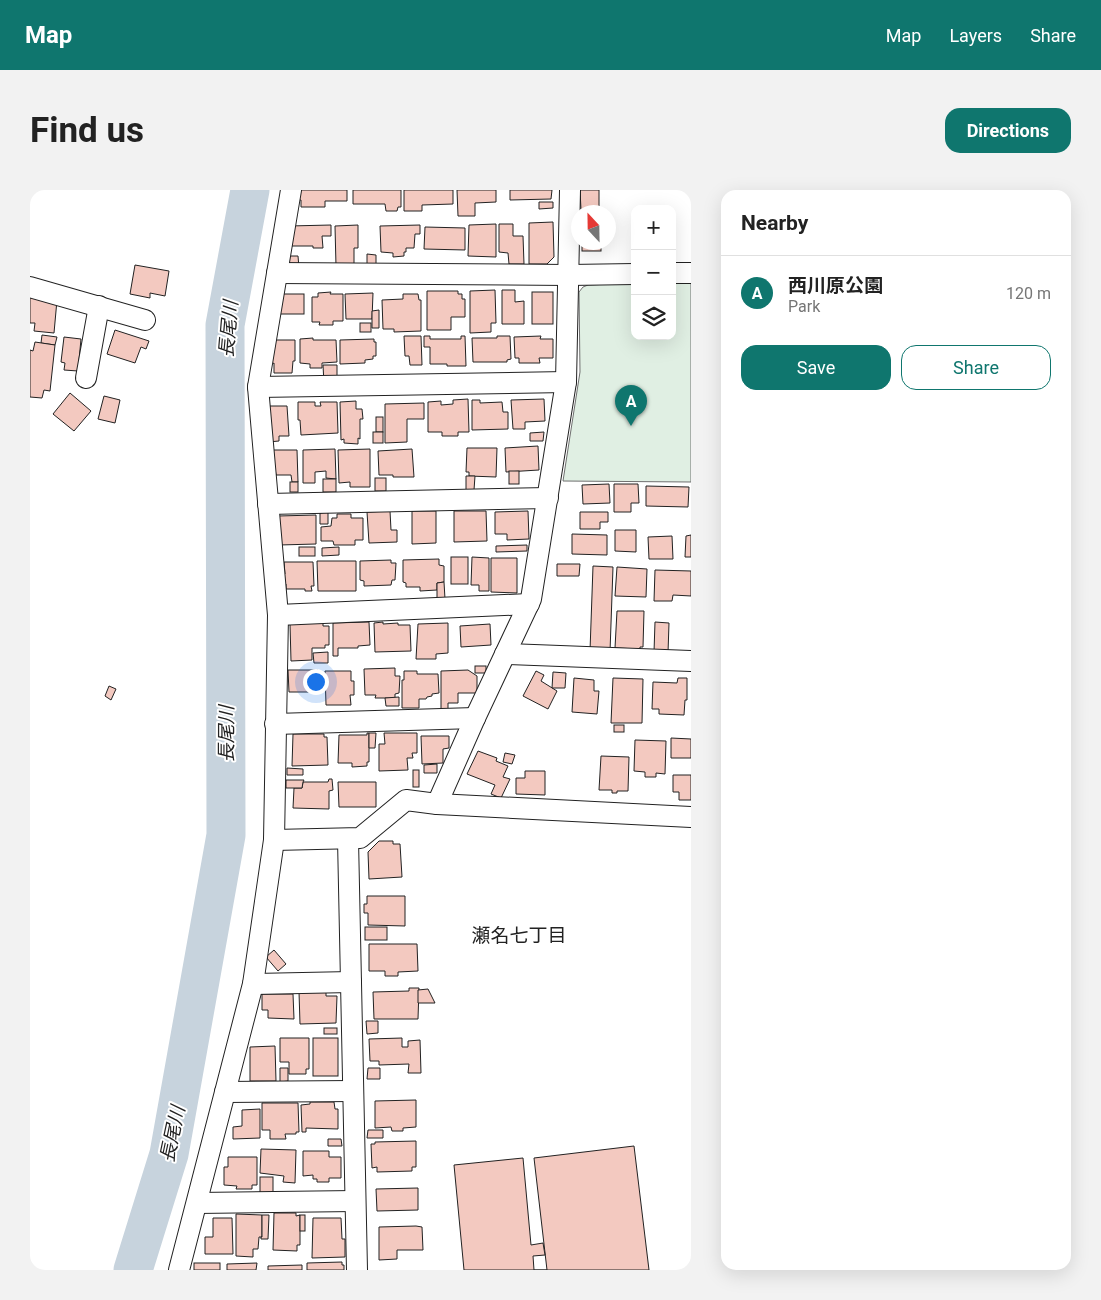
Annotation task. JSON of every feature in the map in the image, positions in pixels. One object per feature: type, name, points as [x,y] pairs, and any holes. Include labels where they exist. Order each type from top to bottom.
[{"type":"street","points":[[180,1270],[253,984],[274,840],[278,615],[258,387],[291,190]]},
{"type":"street","points":[[437,804],[529,604],[566,382],[570,190]]},
{"type":"street","points":[[278,273],[631,274]]},
{"type":"street","points":[[676,274],[691,273]]},
{"type":"street","points":[[30,287],[145,320]]},
{"type":"street","points":[[86,378],[99,306]]},
{"type":"street","points":[[258,387],[566,382]]},
{"type":"street","points":[[268,504],[548,498]]},
{"type":"street","points":[[278,615],[529,604]]},
{"type":"street","points":[[505,654],[691,661]]},
{"type":"street","points":[[275,724],[475,718]]},
{"type":"street","points":[[274,840],[360,838],[406,800],[455,806],[691,817]]},
{"type":"street","points":[[348,839],[357,1270]]},
{"type":"street","points":[[253,984],[351,982]]},
{"type":"street","points":[[225,1092],[353,1091]]},
{"type":"street","points":[[197,1203],[356,1201]]},
{"type":"green space","points":[[631,283],[631,340],[676,340],[676,283],[691,283],[691,482],[563,481],[580,372],[579,292],[588,285]]},
{"type":"building","points":[[297,190],[347,190],[347,201],[325,201],[325,207],[301,207],[301,200],[296,200]]},
{"type":"building","points":[[353,190],[401,190],[401,207],[398,207],[397,211],[386,211],[385,204],[353,204]]},
{"type":"building","points":[[404,190],[453,190],[453,204],[422,205],[422,211],[404,211]]},
{"type":"building","points":[[457,190],[496,190],[496,202],[475,203],[475,216],[458,216]]},
{"type":"building","points":[[510,190],[552,190],[551,199],[510,200]]},
{"type":"building","points":[[580,190],[599,190],[599,205],[581,205]]},
{"type":"building","points":[[539,202],[553,202],[553,208],[539,209]]},
{"type":"building","points":[[553,222],[554,257],[547,264],[529,264],[529,223]]},
{"type":"building","points":[[496,224],[496,257],[468,256],[469,225]]},
{"type":"building","points":[[499,224],[513,224],[513,236],[523,236],[524,264],[509,264],[508,253],[499,252]]},
{"type":"building","points":[[331,225],[331,236],[322,236],[323,248],[289,246],[289,226]]},
{"type":"building","points":[[358,225],[358,248],[354,248],[354,266],[336,266],[335,226]]},
{"type":"building","points":[[420,225],[420,234],[415,234],[414,248],[406,248],[404,256],[393,257],[393,253],[381,252],[380,226]]},
{"type":"building","points":[[425,227],[465,228],[465,250],[424,249]]},
{"type":"building","points":[[582,250],[601,250],[601,251]]},
{"type":"building","points":[[367,254],[376,255],[376,266],[367,266]]},
{"type":"building","points":[[286,256],[298,256],[299,268],[286,264]]},
{"type":"building","points":[[135,265],[169,271],[165,296],[150,293],[150,298],[130,294]]},
{"type":"building","points":[[495,290],[496,323],[491,323],[491,332],[470,333],[470,291]]},
{"type":"building","points":[[502,290],[515,290],[515,302],[524,301],[524,324],[502,324]]},
{"type":"building","points":[[427,291],[458,291],[458,294],[462,294],[462,299],[465,299],[465,317],[451,317],[451,330],[427,330]]},
{"type":"building","points":[[331,292],[330,294],[343,294],[343,321],[333,321],[333,325],[319,325],[320,322],[312,322],[312,297],[318,297],[318,293]]},
{"type":"building","points":[[532,292],[553,292],[553,324],[532,324]]},
{"type":"building","points":[[373,293],[372,319],[346,319],[345,294]]},
{"type":"building","points":[[278,294],[304,294],[304,314],[278,314]]},
{"type":"building","points":[[403,294],[418,294],[419,300],[421,300],[421,331],[394,332],[394,329],[383,329],[382,300],[403,299]]},
{"type":"building","points":[[30,296],[57,300],[54,333],[34,331],[35,323],[30,323]]},
{"type":"building","points":[[379,310],[379,328],[372,328],[372,311]]},
{"type":"building","points":[[360,323],[371,323],[371,332],[360,332]]},
{"type":"building","points":[[115,330],[149,341],[146,349],[141,347],[135,363],[107,354]]},
{"type":"building","points":[[42,335],[57,337],[55,345],[41,343]]},
{"type":"building","points":[[404,336],[421,336],[422,365],[410,365],[409,356],[405,356]]},
{"type":"building","points":[[424,336],[430,336],[430,339],[461,339],[461,336],[465,336],[466,366],[430,364],[430,347],[424,347]]},
{"type":"building","points":[[497,336],[510,336],[511,359],[507,360],[507,362],[473,362],[472,338],[497,338]]},
{"type":"building","points":[[541,336],[540,339],[553,339],[553,358],[539,358],[540,363],[519,363],[519,358],[515,358],[514,337]]},
{"type":"building","points":[[64,337],[81,339],[78,371],[64,370],[65,363],[61,362]]},
{"type":"building","points":[[313,338],[313,340],[336,340],[337,362],[322,363],[322,368],[310,368],[310,364],[300,363],[300,339]]},
{"type":"building","points":[[374,339],[374,342],[376,342],[376,356],[373,356],[373,359],[365,360],[365,363],[340,364],[340,340]]},
{"type":"building","points":[[273,340],[295,340],[295,361],[293,361],[292,373],[274,373],[274,363],[272,364]]},
{"type":"building","points":[[35,342],[55,345],[50,391],[44,390],[42,398],[30,397],[30,350],[33,351]]},
{"type":"building","points":[[323,365],[337,365],[337,383],[324,384]]},
{"type":"building","points":[[70,393],[91,411],[74,431],[53,414]]},
{"type":"building","points":[[104,396],[120,400],[115,423],[98,419]]},
{"type":"building","points":[[468,399],[469,432],[458,432],[458,436],[442,436],[442,432],[428,432],[428,402],[441,401],[441,405],[453,404],[453,400]]},
{"type":"building","points":[[544,399],[545,421],[525,422],[525,429],[513,429],[511,400]]},
{"type":"building","points":[[472,400],[480,400],[480,403],[502,402],[503,412],[508,412],[508,429],[472,430]]},
{"type":"building","points":[[356,401],[356,409],[362,409],[363,419],[360,419],[360,439],[358,438],[358,444],[344,443],[344,439],[341,440],[340,402]]},
{"type":"building","points":[[298,402],[315,402],[315,406],[321,406],[320,402],[337,402],[338,433],[301,435],[300,420],[298,420]]},
{"type":"building","points":[[424,403],[424,419],[407,419],[407,442],[385,443],[385,404]]},
{"type":"building","points":[[267,406],[287,406],[289,436],[279,436],[279,441],[268,442]]},
{"type":"building","points":[[376,417],[383,417],[383,432],[376,432]]},
{"type":"building","points":[[373,432],[383,432],[383,443],[373,443]]},
{"type":"building","points":[[544,432],[543,441],[530,441],[530,433]]},
{"type":"building","points":[[538,446],[539,470],[506,472],[505,448]]},
{"type":"building","points":[[467,448],[497,448],[496,477],[469,476],[469,472],[466,472]]},
{"type":"building","points":[[335,449],[336,479],[326,478],[326,471],[315,472],[315,483],[303,483],[303,450]]},
{"type":"building","points":[[370,449],[370,487],[350,487],[350,482],[339,483],[338,450]]},
{"type":"building","points":[[412,449],[414,477],[379,475],[378,451]]},
{"type":"building","points":[[272,450],[297,450],[298,482],[292,482],[291,475],[276,475]]},
{"type":"building","points":[[509,471],[519,471],[519,484],[509,484]]},
{"type":"building","points":[[466,476],[475,476],[474,490],[466,490]]},
{"type":"building","points":[[375,478],[386,478],[386,491],[375,491]]},
{"type":"building","points":[[323,479],[336,479],[336,492],[323,492]]},
{"type":"building","points":[[290,482],[298,482],[298,492],[290,492]]},
{"type":"building","points":[[609,484],[610,503],[583,504],[582,485]]},
{"type":"building","points":[[614,484],[638,484],[639,503],[631,503],[631,512],[614,512]]},
{"type":"building","points":[[646,486],[689,487],[688,507],[646,506]]},
{"type":"building","points":[[390,511],[391,530],[397,530],[397,542],[369,543],[367,512]]},
{"type":"building","points":[[412,511],[436,511],[436,543],[412,544]]},
{"type":"building","points":[[454,511],[486,511],[487,541],[454,542]]},
{"type":"building","points":[[528,511],[529,539],[507,540],[507,534],[495,534],[495,512]]},
{"type":"building","points":[[328,512],[328,524],[320,524],[320,513]]},
{"type":"building","points":[[580,512],[608,512],[608,522],[600,522],[600,529],[580,529]]},
{"type":"building","points":[[337,514],[351,514],[351,518],[363,518],[363,540],[355,540],[355,545],[334,545],[333,541],[321,541],[321,527],[331,526],[332,518],[337,518]]},
{"type":"building","points":[[316,515],[316,544],[279,545],[278,516]]},
{"type":"building","points":[[615,530],[636,530],[636,552],[615,551]]},
{"type":"building","points":[[572,534],[607,535],[607,555],[572,554]]},
{"type":"building","points":[[691,535],[691,557],[685,557],[686,536]]},
{"type":"building","points":[[672,536],[673,559],[649,559],[648,537]]},
{"type":"building","points":[[527,545],[527,551],[496,552],[496,546]]},
{"type":"building","points":[[299,547],[315,547],[315,556],[299,556]]},
{"type":"building","points":[[339,547],[339,555],[322,556],[322,548]]},
{"type":"building","points":[[451,557],[468,557],[468,584],[451,584]]},
{"type":"building","points":[[472,557],[489,558],[489,591],[479,591],[479,585],[471,585]]},
{"type":"building","points":[[491,558],[517,558],[517,593],[491,592]]},
{"type":"building","points":[[439,559],[439,565],[444,566],[444,582],[437,583],[437,590],[420,591],[420,587],[406,587],[406,583],[403,582],[403,560]]},
{"type":"building","points":[[391,560],[391,563],[396,563],[395,580],[392,580],[391,585],[364,586],[364,581],[360,580],[360,561]]},
{"type":"building","points":[[317,561],[356,561],[356,591],[318,591]]},
{"type":"building","points":[[284,562],[313,562],[314,586],[311,586],[312,591],[286,589],[286,584],[282,584],[282,574],[285,574]]},
{"type":"building","points":[[557,564],[580,564],[579,576],[557,576]]},
{"type":"building","points":[[593,566],[613,567],[610,652],[590,651]]},
{"type":"building","points":[[617,567],[647,569],[646,597],[615,596]]},
{"type":"building","points":[[655,570],[691,571],[691,596],[673,595],[672,601],[654,601]]},
{"type":"building","points":[[444,582],[445,599],[437,600],[437,583]]},
{"type":"building","points":[[617,611],[644,611],[643,647],[640,647],[640,649],[615,648]]},
{"type":"building","points":[[369,622],[370,645],[358,646],[358,648],[338,648],[338,656],[333,656],[333,623]]},
{"type":"building","points":[[383,622],[383,624],[398,623],[398,625],[410,625],[411,651],[375,652],[374,623]]},
{"type":"building","points":[[655,622],[669,623],[668,653],[654,652]]},
{"type":"building","points":[[323,623],[323,626],[329,626],[329,645],[325,645],[325,648],[312,648],[312,660],[291,661],[290,624]]},
{"type":"building","points":[[448,623],[448,653],[436,654],[436,659],[416,659],[418,624]]},
{"type":"building","points":[[490,624],[491,645],[461,647],[460,626]]},
{"type":"building","points":[[328,652],[328,663],[314,663],[313,653]]},
{"type":"building","points":[[475,666],[486,666],[486,673],[475,673]]},
{"type":"building","points":[[395,668],[395,676],[400,676],[399,693],[395,694],[395,698],[375,698],[376,695],[365,695],[364,669]]},
{"type":"building","points":[[288,670],[318,670],[319,692],[289,692]]},
{"type":"building","points":[[468,670],[477,676],[477,693],[458,693],[458,703],[448,703],[448,712],[441,712],[441,671]]},
{"type":"building","points":[[325,671],[351,671],[351,681],[354,681],[354,695],[350,695],[351,705],[326,705]]},
{"type":"building","points":[[404,671],[417,671],[417,674],[438,674],[439,693],[432,694],[432,696],[426,699],[419,699],[419,708],[402,708],[402,680],[404,680]]},
{"type":"building","points":[[536,671],[544,675],[541,681],[557,691],[548,709],[523,696]]},
{"type":"building","points":[[553,672],[566,673],[565,688],[552,688]]},
{"type":"building","points":[[574,678],[594,680],[594,691],[599,691],[597,714],[572,712]]},
{"type":"building","points":[[613,678],[643,679],[642,723],[611,723]]},
{"type":"building","points":[[678,678],[687,678],[687,700],[685,700],[684,715],[659,714],[659,709],[652,709],[653,682],[677,683]]},
{"type":"building","points":[[109,686],[116,689],[111,700],[105,696]]},
{"type":"building","points":[[399,697],[399,706],[386,706],[385,698]]},
{"type":"building","points":[[614,725],[624,725],[624,732],[614,732]]},
{"type":"building","points":[[369,733],[369,762],[367,762],[367,766],[352,767],[352,763],[338,763],[339,735],[367,735]]},
{"type":"building","points":[[369,733],[376,733],[375,748],[369,748]]},
{"type":"building","points":[[384,733],[417,733],[417,753],[412,753],[413,758],[407,758],[408,770],[379,771],[379,744],[385,744]]},
{"type":"building","points":[[293,734],[324,734],[324,737],[327,737],[328,765],[292,766]]},
{"type":"building","points":[[421,736],[449,736],[449,748],[443,749],[443,763],[422,764]]},
{"type":"building","points":[[671,738],[691,739],[691,758],[671,758]]},
{"type":"building","points":[[635,740],[666,741],[665,774],[656,773],[656,777],[645,777],[645,772],[634,771]]},
{"type":"building","points":[[478,751],[497,758],[496,761],[508,766],[503,777],[510,779],[501,798],[491,794],[495,785],[467,774]]},
{"type":"building","points":[[505,753],[515,755],[512,764],[503,762]]},
{"type":"building","points":[[601,756],[629,757],[628,791],[612,793],[612,790],[599,790]]},
{"type":"building","points":[[437,764],[437,773],[424,773],[424,765]]},
{"type":"building","points":[[287,768],[303,769],[303,775],[287,775]]},
{"type":"building","points":[[413,770],[419,770],[419,787],[413,787]]},
{"type":"building","points":[[525,771],[545,771],[545,795],[516,794],[516,778],[525,778]]},
{"type":"building","points":[[673,775],[691,775],[691,800],[679,800],[679,792],[673,792]]},
{"type":"building","points":[[329,779],[332,779],[333,790],[329,791],[329,809],[293,808],[294,788],[302,788],[303,782],[328,782]]},
{"type":"building","points":[[286,780],[304,780],[302,788],[286,788]]},
{"type":"building","points":[[338,782],[376,782],[376,807],[339,807]]},
{"type":"building","points":[[379,841],[393,841],[393,844],[400,844],[402,877],[369,879],[368,852]]},
{"type":"building","points":[[367,896],[405,896],[405,926],[368,925],[368,913],[364,913],[364,904],[367,904]]},
{"type":"building","points":[[365,927],[387,927],[387,940],[365,940]]},
{"type":"building","points":[[369,944],[417,944],[418,971],[398,972],[398,976],[385,976],[385,971],[369,971]]},
{"type":"building","points":[[274,950],[286,964],[278,971],[266,957]]},
{"type":"building","points":[[409,988],[419,988],[418,1019],[374,1019],[373,992],[409,991]]},
{"type":"building","points":[[428,989],[435,1003],[418,1003],[418,990]]},
{"type":"building","points":[[299,992],[326,992],[326,996],[337,996],[336,1023],[300,1024]]},
{"type":"building","points":[[262,994],[293,994],[294,1019],[268,1018],[268,1010],[262,1010]]},
{"type":"building","points":[[366,1021],[378,1021],[378,1033],[367,1034]]},
{"type":"building","points":[[324,1028],[337,1028],[337,1034],[324,1034]]},
{"type":"building","points":[[280,1038],[309,1038],[309,1069],[306,1069],[306,1074],[289,1074],[289,1062],[280,1062]]},
{"type":"building","points":[[313,1038],[338,1038],[338,1076],[313,1076]]},
{"type":"building","points":[[402,1038],[402,1047],[408,1047],[408,1041],[420,1040],[421,1073],[408,1073],[409,1064],[379,1065],[379,1061],[370,1061],[369,1039]]},
{"type":"building","points":[[275,1046],[276,1081],[250,1081],[250,1047]]},
{"type":"building","points":[[280,1068],[288,1068],[288,1081],[280,1082]]},
{"type":"building","points":[[368,1068],[380,1068],[380,1079],[367,1079]]},
{"type":"building","points":[[416,1100],[416,1127],[403,1128],[403,1131],[392,1131],[391,1127],[375,1128],[375,1101]]},
{"type":"building","points":[[310,1102],[334,1102],[335,1109],[338,1109],[338,1129],[306,1128],[306,1132],[302,1132],[301,1105],[310,1104]]},
{"type":"building","points":[[262,1103],[298,1103],[299,1132],[296,1132],[296,1134],[285,1134],[286,1139],[270,1139],[270,1130],[262,1130]]},
{"type":"building","points":[[260,1109],[260,1138],[233,1139],[233,1127],[242,1126],[242,1110]]},
{"type":"building","points":[[368,1130],[383,1130],[383,1138],[367,1138]]},
{"type":"building","points":[[328,1139],[341,1139],[342,1146],[328,1146]]},
{"type":"building","points":[[416,1141],[416,1167],[412,1167],[412,1171],[377,1172],[377,1167],[372,1168],[371,1144],[375,1144],[375,1142]]},
{"type":"building","points":[[634,1146],[649,1270],[547,1270],[534,1158]]},
{"type":"building","points":[[261,1149],[296,1150],[295,1183],[283,1182],[284,1176],[260,1173]]},
{"type":"building","points":[[303,1151],[329,1151],[329,1157],[341,1157],[341,1178],[329,1178],[329,1182],[317,1182],[317,1179],[313,1179],[313,1175],[303,1176]]},
{"type":"building","points":[[228,1157],[257,1157],[257,1185],[252,1185],[252,1189],[236,1189],[237,1186],[224,1185],[224,1167],[228,1167]]},
{"type":"building","points":[[523,1158],[531,1245],[543,1243],[545,1255],[533,1256],[534,1270],[464,1270],[454,1165]]},
{"type":"building","points":[[260,1177],[273,1177],[273,1193],[260,1193]]},
{"type":"building","points":[[418,1188],[418,1210],[377,1211],[376,1189]]},
{"type":"building","points":[[274,1213],[296,1213],[296,1216],[300,1215],[300,1245],[297,1245],[297,1251],[273,1250]]},
{"type":"building","points":[[236,1214],[262,1215],[262,1237],[259,1237],[258,1249],[253,1249],[253,1257],[236,1256]]},
{"type":"building","points":[[262,1215],[269,1215],[268,1239],[261,1239]]},
{"type":"building","points":[[300,1215],[305,1215],[305,1231],[300,1231]]},
{"type":"building","points":[[213,1218],[232,1218],[233,1254],[205,1254],[205,1237],[213,1237]]},
{"type":"building","points":[[313,1218],[341,1218],[342,1239],[345,1239],[345,1257],[312,1258]]},
{"type":"building","points":[[379,1227],[422,1227],[423,1250],[397,1250],[397,1259],[379,1260]]},
{"type":"building","points":[[342,1262],[344,1270],[307,1270],[307,1263]]},
{"type":"building","points":[[194,1263],[220,1263],[220,1270],[194,1270]]},
{"type":"building","points":[[257,1263],[256,1270],[227,1270],[227,1264]]},
{"type":"building","points":[[302,1265],[302,1270],[268,1270],[268,1266]]},
{"type":"waterway","name":"長尾川","points":[[133,1270],[169,1154],[226,835],[225,325],[250,190]]},
{"type":"place","name":"西川原公園","points":[[631,426]]},
{"type":"district","name":"瀬名七丁目","points":[[519,935]]}]
